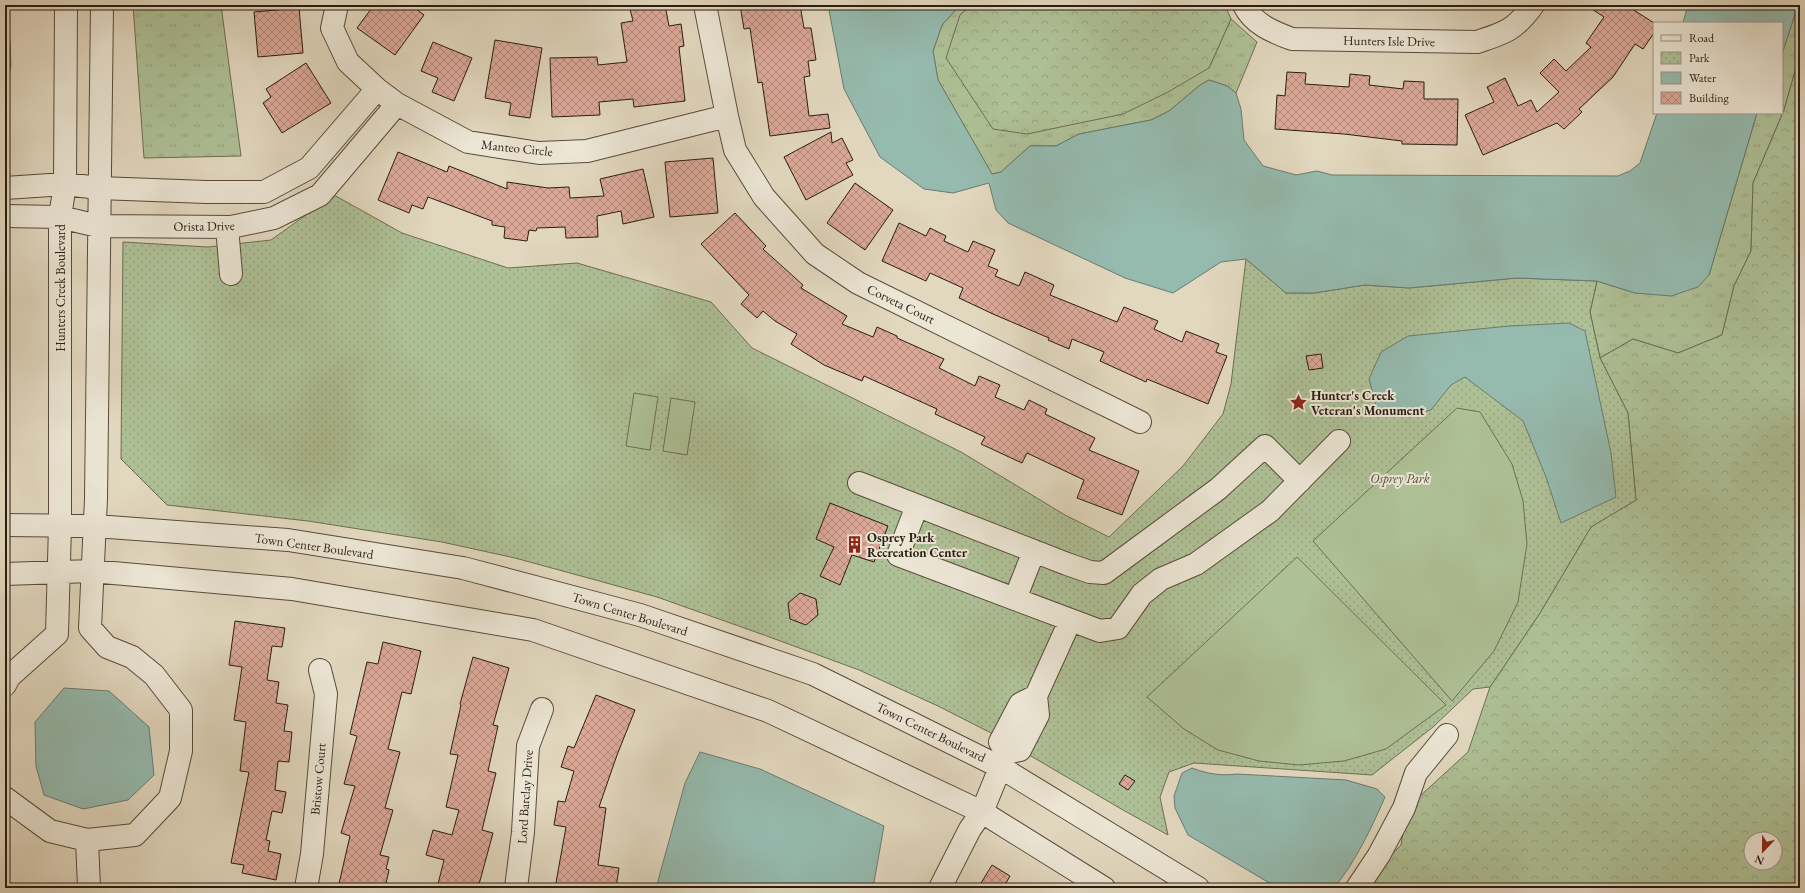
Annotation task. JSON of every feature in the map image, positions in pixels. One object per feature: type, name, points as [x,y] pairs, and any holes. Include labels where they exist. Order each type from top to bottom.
[{"type":"street","name":"Hunters Creek Boulevard","points":[[5,685],[9,677],[57,634],[60,525],[60,218],[64,184],[66,5]]},
{"type":"street","points":[[5,798],[50,831],[87,840],[135,835],[170,798],[181,751],[181,710],[154,675],[132,657],[106,647],[90,628],[91,571],[95,526],[102,5]]},
{"type":"street","name":"Manteo Circle","points":[[337,5],[332,28],[348,62],[397,104],[468,142],[539,152],[587,151],[727,116]]},
{"type":"street","points":[[705,5],[727,116]]},
{"type":"street","name":"Hunters Isle Drive","points":[[1244,5],[1248,14],[1269,30],[1292,39],[1477,42],[1504,33],[1523,18],[1533,5]]},
{"type":"street","points":[[5,188],[64,184],[99,188],[206,192],[264,192],[309,168],[378,89]]},
{"type":"street","name":"Orista Drive","points":[[5,216],[60,218],[98,226],[228,227],[274,218],[320,195],[397,104]]},
{"type":"street","name":"Corveta Court","points":[[727,116],[735,150],[764,196],[815,254],[858,283],[1140,422]]},
{"type":"street","points":[[228,227],[231,274]]},
{"type":"street","points":[[917,506],[898,555],[1100,631],[1118,628],[1142,594],[1161,579],[1196,564],[1242,533],[1270,511],[1339,441]]},
{"type":"street","points":[[860,483],[1090,572],[1104,573],[1218,489],[1265,446],[1300,481]]},
{"type":"street","name":"Town Center Boulevard","points":[[5,525],[95,526],[288,540],[463,568],[640,615],[813,674],[1003,760],[1198,888]]},
{"type":"street","points":[[1015,600],[1034,551]]},
{"type":"street","points":[[5,574],[91,571],[292,589],[533,630],[768,711],[982,812],[1104,888]]},
{"type":"street","points":[[940,888],[970,829],[982,812],[1003,760],[1020,750],[1038,715],[1036,696],[1070,620]]},
{"type":"street","name":"Bristow Court","points":[[306,888],[312,854],[326,694],[320,670]]},
{"type":"street","name":"Lord Barclay Drive","points":[[516,888],[523,832],[528,746],[542,709]]},
{"type":"street","points":[[1357,888],[1379,855],[1404,808],[1416,773],[1447,735]]},
{"type":"street","points":[[87,840],[89,888]]},
{"type":"green space","points":[[133,5],[221,5],[241,156],[144,158]]},
{"type":"green space","points":[[960,5],[971,5],[960,15],[1209,68],[1231,19],[1257,42],[1236,93],[1227,86],[1209,80],[1200,85],[1169,111],[1151,120],[1079,134],[1056,146],[1030,146],[1001,172],[992,174],[938,80],[933,51],[942,25]]},
{"type":"green space","points":[[971,5],[1225,5],[1231,19],[1209,68],[1168,92],[1123,114],[1027,134],[993,129],[946,58],[960,15]]},
{"type":"green space","points":[[1798,5],[1800,5],[1800,54],[1783,112],[1783,51]]},
{"type":"green space","points":[[1800,54],[1800,888],[1369,888],[1366,881],[1401,845],[1407,808],[1468,752],[1490,687],[1540,613],[1591,527],[1636,500],[1628,413],[1600,358],[1633,339],[1678,353],[1722,335],[1734,286],[1751,251],[1753,183],[1783,114]]},
{"type":"green space","points":[[1757,114],[1782,114],[1753,183],[1751,251],[1734,286],[1722,335],[1678,353],[1633,339],[1600,358],[1590,312],[1597,281],[1635,293],[1709,275]]},
{"type":"green space","name":"Osprey Park","points":[[334,195],[402,233],[508,268],[577,263],[711,302],[752,348],[961,452],[1065,515],[1109,537],[1183,466],[1223,414],[1231,384],[1246,259],[1286,293],[1314,293],[1365,285],[1409,288],[1517,278],[1597,281],[1590,312],[1600,358],[1628,413],[1636,500],[1591,527],[1540,613],[1490,687],[1473,689],[1433,727],[1372,775],[1194,763],[1169,772],[1160,797],[1168,835],[995,735],[938,706],[859,670],[657,597],[515,558],[442,542],[308,521],[167,505],[121,459],[123,242],[208,247],[271,240]]},
{"type":"green space","points":[[634,393],[658,397],[650,450],[626,446]]},
{"type":"green space","points":[[671,398],[695,402],[687,455],[663,451]]},
{"type":"green space","points":[[1457,408],[1480,412],[1512,464],[1523,501],[1527,544],[1518,602],[1494,651],[1452,701],[1313,541]]},
{"type":"green space","points":[[1297,557],[1446,705],[1386,749],[1344,761],[1299,765],[1259,761],[1218,750],[1184,729],[1147,697]]},
{"type":"water","points":[[828,5],[960,5],[942,25],[933,51],[938,80],[992,174],[1001,172],[1030,146],[1056,146],[1079,134],[1151,120],[1169,111],[1200,85],[1209,80],[1227,86],[1236,93],[1241,109],[1244,140],[1263,166],[1296,175],[1317,171],[1332,175],[1618,176],[1630,171],[1640,163],[1657,114],[1757,114],[1709,275],[1698,287],[1671,296],[1635,293],[1597,281],[1517,278],[1409,288],[1365,285],[1314,293],[1286,293],[1246,259],[1221,262],[1173,293],[1125,278],[1008,223],[996,210],[989,183],[953,193],[924,189],[880,157],[844,89]]},
{"type":"water","points":[[1688,5],[1798,5],[1783,51],[1783,22],[1683,22]]},
{"type":"water","points":[[5,37],[10,41],[11,66],[5,93]]},
{"type":"water","points":[[1569,323],[1585,331],[1611,453],[1616,497],[1561,523],[1546,477],[1523,421],[1465,377],[1451,385],[1431,410],[1405,416],[1378,413],[1369,379],[1381,352],[1408,336],[1509,326]]},
{"type":"water","points":[[64,688],[109,691],[149,727],[154,775],[128,800],[83,809],[44,795],[36,766],[35,722]]},
{"type":"water","points":[[700,752],[760,769],[884,826],[873,888],[656,888],[685,783]]},
{"type":"water","points":[[1192,768],[1220,775],[1237,774],[1346,780],[1377,789],[1385,797],[1369,833],[1342,878],[1334,888],[1278,888],[1188,835],[1175,808],[1174,796],[1182,773]]},
{"type":"building","points":[[374,5],[411,5],[424,15],[395,55],[357,28]]},
{"type":"building","points":[[654,5],[665,5],[669,26],[681,24],[684,46],[679,47],[685,101],[634,107],[633,99],[599,102],[600,115],[552,117],[550,58],[597,57],[598,65],[627,62],[621,23],[633,21],[630,9]]},
{"type":"building","points":[[740,5],[800,5],[804,28],[811,28],[816,60],[808,61],[810,76],[804,77],[809,116],[828,114],[830,128],[770,136],[762,82],[758,83],[750,28],[744,29]]},
{"type":"building","points":[[1586,5],[1626,5],[1653,22],[1653,34],[1643,49],[1635,44],[1613,77],[1579,109],[1582,112],[1564,129],[1557,123],[1483,155],[1465,115],[1494,102],[1487,87],[1505,78],[1518,106],[1531,100],[1537,112],[1559,92],[1540,73],[1554,59],[1566,71],[1591,47],[1586,43],[1604,17]]},
{"type":"building","points":[[299,8],[303,53],[258,57],[254,12]]},
{"type":"building","points":[[495,40],[542,48],[530,118],[509,115],[511,103],[485,98]]},
{"type":"building","points":[[433,42],[472,58],[454,101],[432,92],[438,78],[421,71]]},
{"type":"building","points":[[306,63],[331,103],[282,133],[263,103],[271,97],[266,89]]},
{"type":"building","points":[[1287,72],[1306,73],[1305,84],[1349,87],[1350,74],[1370,76],[1369,85],[1403,89],[1404,81],[1424,82],[1424,99],[1458,99],[1457,145],[1402,144],[1402,141],[1344,134],[1275,129],[1277,95],[1285,96]]},
{"type":"building","points":[[831,132],[832,143],[842,138],[853,160],[846,163],[853,175],[806,200],[784,157]]},
{"type":"building","points":[[398,152],[447,172],[449,166],[507,189],[507,182],[548,188],[569,187],[570,198],[604,196],[600,179],[643,169],[654,217],[623,224],[621,211],[597,216],[598,237],[566,238],[565,227],[537,228],[536,231],[529,230],[527,241],[504,238],[505,227],[492,225],[492,221],[428,197],[423,209],[412,205],[409,213],[378,200]]},
{"type":"building","points":[[713,158],[718,213],[670,217],[665,162]]},
{"type":"building","points":[[855,183],[893,210],[865,250],[827,223]]},
{"type":"building","points":[[735,213],[766,246],[763,249],[803,285],[801,288],[847,316],[842,324],[873,337],[877,327],[897,336],[897,338],[944,359],[939,368],[975,386],[979,376],[1000,385],[995,397],[1024,410],[1029,400],[1047,409],[1045,414],[1095,438],[1089,450],[1139,471],[1122,515],[1077,498],[1084,480],[1027,453],[1022,463],[981,444],[985,437],[935,414],[937,409],[864,376],[862,381],[824,365],[791,344],[797,334],[775,321],[763,311],[757,318],[741,304],[749,295],[701,244]]},
{"type":"building","points":[[899,223],[926,236],[930,228],[946,236],[944,241],[968,252],[973,241],[995,250],[988,266],[998,270],[995,276],[1019,286],[1025,272],[1054,285],[1050,295],[1117,322],[1124,307],[1158,321],[1154,329],[1182,342],[1186,331],[1219,344],[1216,352],[1227,356],[1208,404],[1147,379],[1146,382],[1100,361],[1104,352],[1072,339],[1069,349],[1048,340],[1049,338],[959,298],[963,288],[930,273],[926,281],[882,261]]},
{"type":"building","points":[[1321,354],[1323,368],[1309,370],[1306,356]]},
{"type":"building","name":"Osprey Park Recreation Center","points":[[830,503],[888,526],[874,562],[852,555],[840,585],[820,576],[834,547],[816,539]]},
{"type":"building","points":[[800,593],[816,599],[818,615],[806,625],[790,619],[788,603]]},
{"type":"building","points":[[235,621],[285,628],[282,647],[272,646],[267,680],[279,682],[276,703],[288,705],[284,731],[292,732],[289,762],[278,761],[275,790],[286,792],[282,813],[272,811],[266,840],[270,841],[268,851],[281,854],[276,880],[242,873],[244,865],[231,863],[249,772],[240,771],[246,722],[234,720],[242,667],[229,665]]},
{"type":"building","points":[[383,642],[421,651],[411,694],[402,692],[388,749],[400,752],[385,808],[393,810],[380,855],[389,857],[386,869],[389,870],[385,888],[338,888],[350,836],[341,833],[355,786],[344,784],[357,736],[350,734],[367,662],[378,664]]},
{"type":"building","points":[[473,657],[509,668],[493,725],[498,726],[488,771],[496,773],[482,830],[493,833],[478,888],[437,888],[444,860],[426,855],[433,830],[452,835],[459,810],[446,807],[458,755],[450,754],[460,704]]},
{"type":"building","points":[[596,695],[635,710],[617,755],[599,807],[606,808],[598,865],[619,868],[616,888],[555,888],[566,827],[554,825],[558,801],[565,802],[574,771],[561,767],[568,746],[574,748]]},
{"type":"building","points":[[1125,775],[1135,781],[1128,790],[1119,784]]},
{"type":"building","points":[[992,865],[1010,876],[1003,888],[978,888]]},
{"type":"place","name":"Hunter's Creek Veteran's Monument","points":[[1298,402]]},
{"type":"place","name":"Osprey Park Recreation Center","points":[[854,544]]}]
